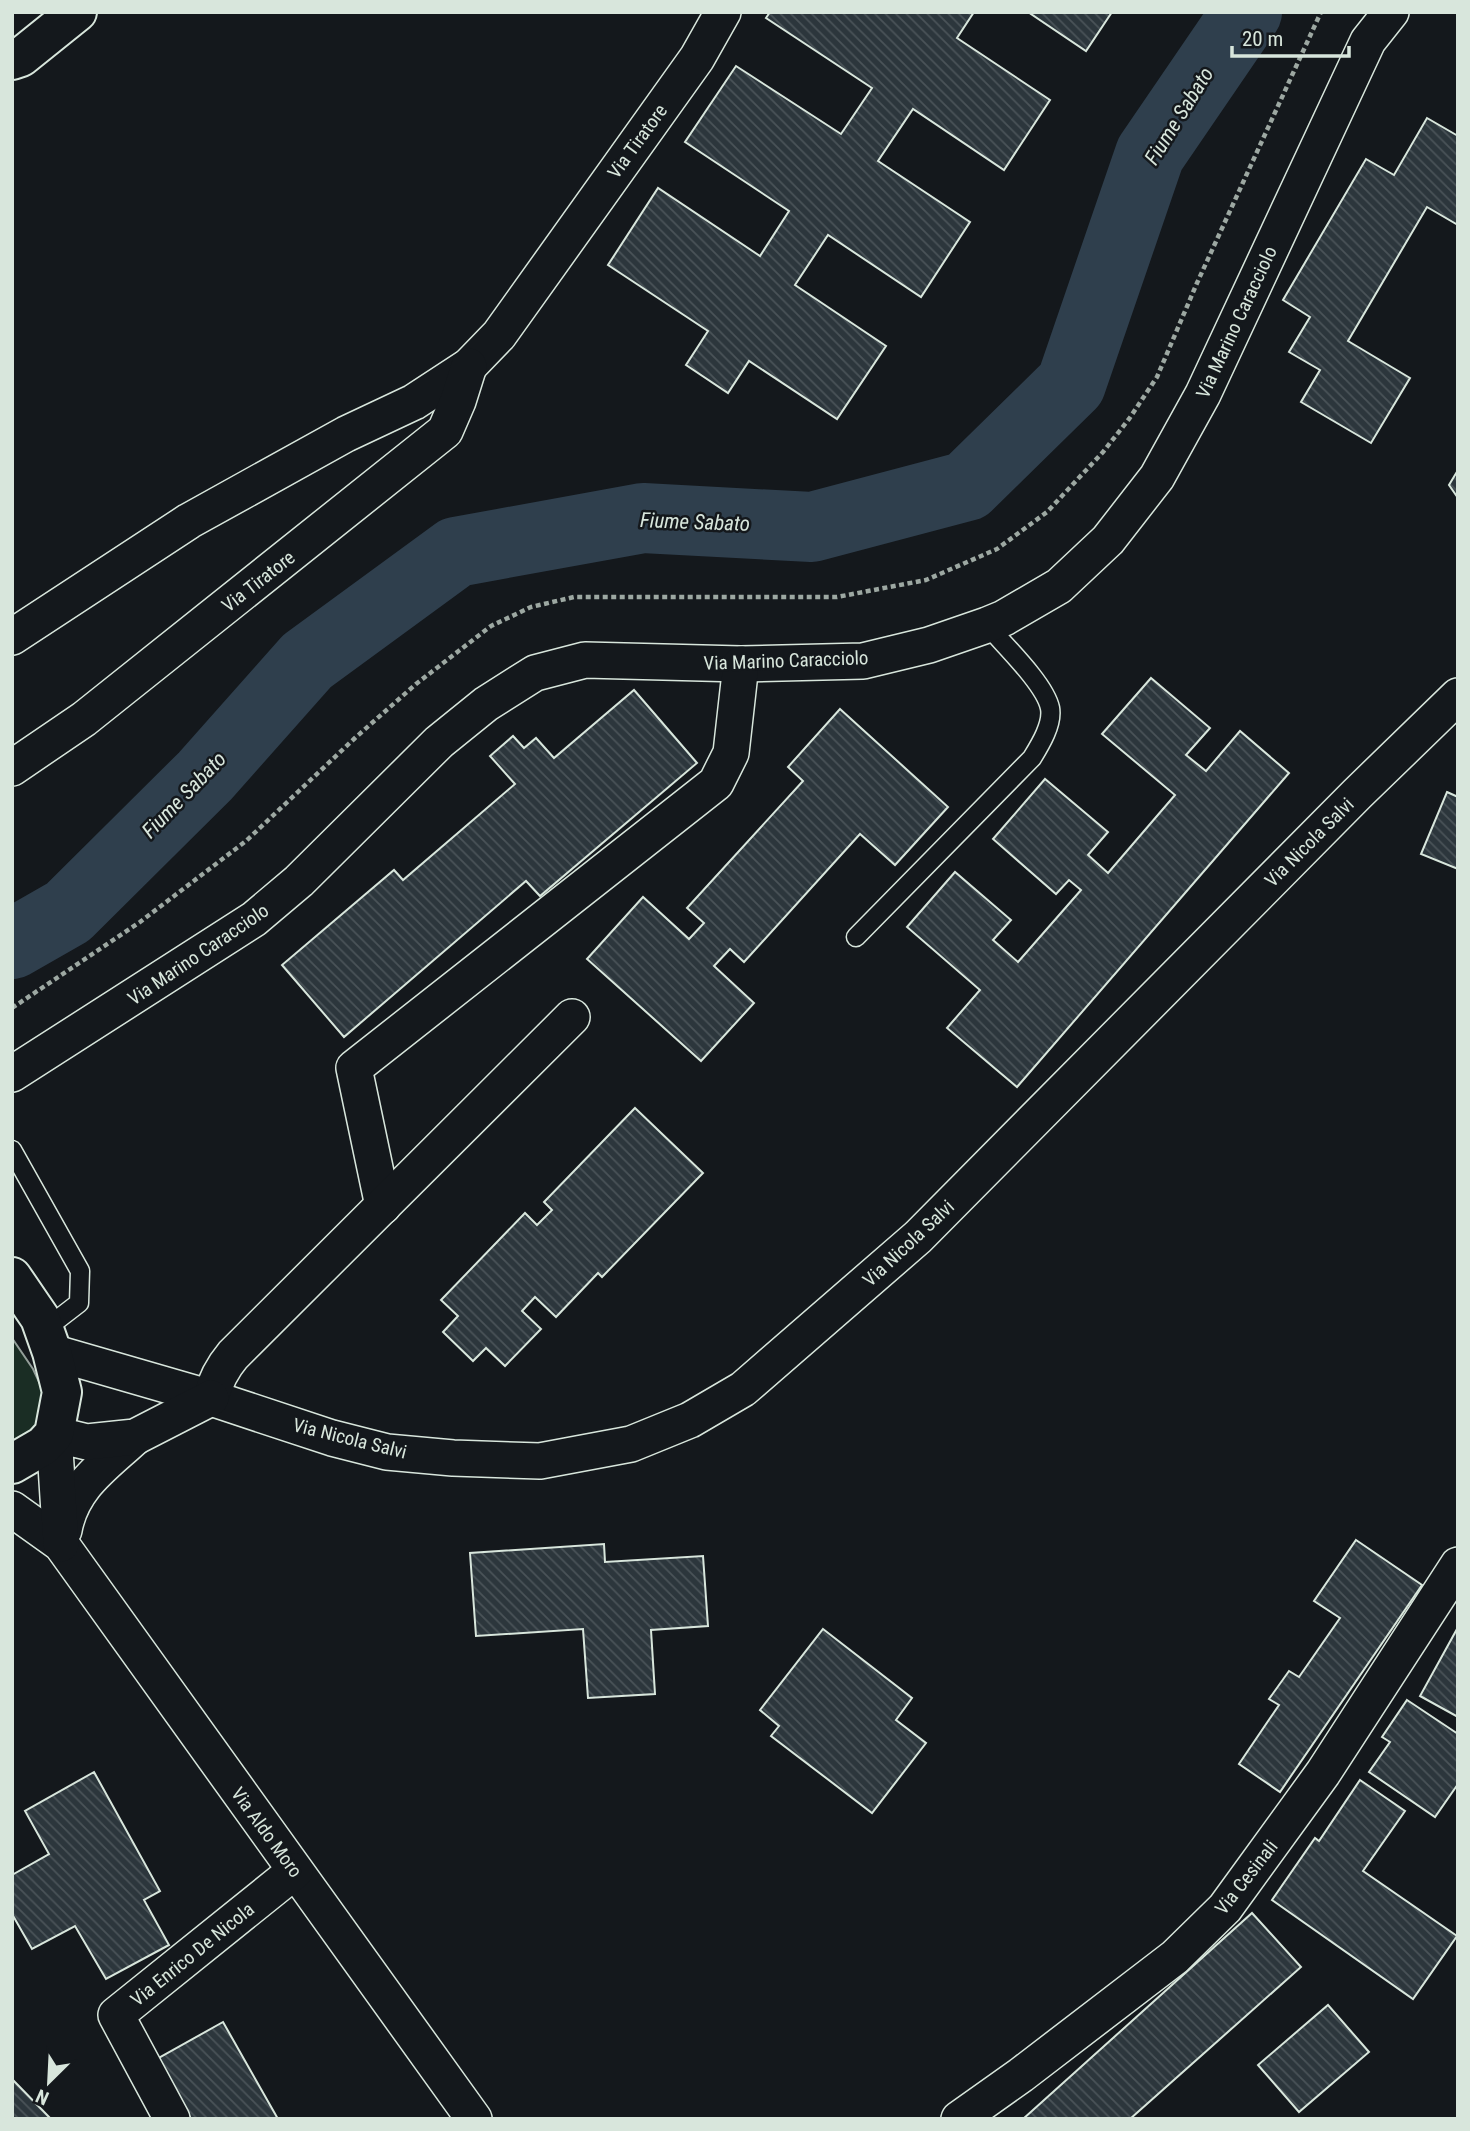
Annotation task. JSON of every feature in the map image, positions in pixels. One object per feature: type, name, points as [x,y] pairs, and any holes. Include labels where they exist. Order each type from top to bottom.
[{"type":"street","points":[[12,61],[21,57],[77,12]]},
{"type":"street","name":"Via Tiratore","points":[[12,637],[189,521],[346,434],[414,402],[469,366],[499,335],[697,58],[723,12]]},
{"type":"street","name":"Via Marino Caracciolo","points":[[12,1074],[254,919],[299,881],[439,742],[485,704],[535,673],[585,660],[741,664],[863,661],[929,645],[987,625],[1059,586],[1108,540],[1157,477],[1203,394],[1368,41],[1391,12]]},
{"type":"street","name":"Via Tiratore","points":[[12,768],[84,719],[445,431],[469,366]]},
{"type":"street","points":[[383,1206],[354,1068],[716,783],[731,753],[741,664]]},
{"type":"street","name":"Via Nicola Salvi","points":[[48,1341],[332,1438],[376,1449],[453,1458],[540,1461],[631,1444],[690,1420],[743,1389],[918,1237],[1337,813],[1458,696]]},
{"type":"street","points":[[61,1544],[67,1512],[81,1488],[135,1437],[211,1398],[214,1386],[233,1355],[572,1017]]},
{"type":"street","points":[[12,1277],[40,1318],[62,1392],[54,1434],[61,1544]]},
{"type":"street","points":[[54,1434],[87,1442],[135,1437]]},
{"type":"street","points":[[12,1464],[43,1446],[54,1434]]},
{"type":"street","points":[[12,1509],[61,1544]]},
{"type":"street","name":"Via Aldo Moro","points":[[61,1544],[474,2119]]},
{"type":"street","name":"Via Cesinali","points":[[959,2119],[1175,1957],[1225,1908],[1323,1773],[1458,1566]]},
{"type":"street","name":"Via Enrico De Nicola","points":[[172,2119],[116,2015],[295,1871]]},
{"type":"lane","points":[[856,937],[1032,758],[1046,733],[1050,709],[1038,684],[987,625]]},
{"type":"lane","points":[[12,1150],[80,1271],[79,1303],[48,1341]]},
{"type":"path","points":[[12,1008],[140,922],[246,841],[416,684],[491,626],[531,607],[574,597],[837,597],[926,580],[998,549],[1047,512],[1103,452],[1157,377],[1321,12]]},
{"type":"green space","points":[[12,1338],[33,1369],[48,1401],[39,1432],[12,1441]]},
{"type":"building","points":[[770,12],[974,12],[957,38],[1050,100],[1004,170],[913,109],[878,161],[970,222],[921,297],[828,235],[795,285],[886,346],[837,419],[749,361],[728,393],[686,365],[708,331],[608,265],[658,188],[760,256],[789,211],[685,142],[736,66],[841,134],[872,88],[766,18]]},
{"type":"building","points":[[1028,12],[1112,12],[1086,51]]},
{"type":"building","points":[[1427,118],[1458,136],[1458,225],[1427,207],[1348,341],[1410,378],[1371,443],[1301,402],[1320,370],[1289,352],[1310,317],[1283,300],[1366,159],[1394,175]]},
{"type":"building","points":[[1458,470],[1458,498],[1449,485]]},
{"type":"building","points":[[1151,678],[1210,728],[1186,755],[1206,771],[1240,731],[1289,773],[1017,1087],[947,1028],[980,990],[907,927],[955,872],[1011,920],[993,940],[1018,962],[1081,890],[1069,880],[1056,894],[993,839],[1045,779],[1108,832],[1088,855],[1108,873],[1175,795],[1102,734]]},
{"type":"building","points":[[634,690],[697,763],[540,896],[526,881],[344,1037],[282,965],[394,870],[403,880],[515,784],[490,756],[513,736],[524,748],[536,738],[554,758]]},
{"type":"building","points":[[840,709],[948,807],[895,865],[860,834],[744,962],[730,949],[714,966],[754,1003],[701,1061],[587,959],[643,897],[689,939],[704,923],[687,908],[803,781],[788,767]]},
{"type":"building","points":[[1447,792],[1458,797],[1458,869],[1421,854]]},
{"type":"building","points":[[635,1108],[703,1173],[602,1277],[598,1273],[556,1317],[535,1297],[522,1311],[541,1329],[505,1366],[486,1348],[473,1361],[443,1332],[458,1316],[441,1300],[525,1213],[537,1225],[552,1210],[544,1202]]},
{"type":"building","points":[[1356,1540],[1422,1585],[1280,1792],[1239,1764],[1279,1705],[1269,1699],[1289,1671],[1299,1677],[1340,1618],[1314,1601]]},
{"type":"building","points":[[604,1544],[605,1562],[703,1556],[708,1626],[651,1630],[655,1694],[588,1698],[583,1629],[476,1636],[470,1553]]},
{"type":"building","points":[[823,1629],[912,1698],[896,1720],[926,1743],[872,1813],[771,1736],[779,1726],[760,1710]]},
{"type":"building","points":[[1458,1630],[1458,1717],[1420,1696]]},
{"type":"building","points":[[1407,1700],[1458,1734],[1458,1784],[1435,1817],[1369,1772],[1390,1742],[1382,1737]]},
{"type":"building","points":[[94,1772],[160,1891],[144,1900],[169,1945],[106,1979],[75,1926],[32,1949],[12,1914],[12,1875],[49,1854],[25,1811]]},
{"type":"building","points":[[1360,1780],[1405,1811],[1363,1871],[1457,1936],[1413,1999],[1272,1900],[1315,1838],[1319,1841]]},
{"type":"building","points":[[1252,1913],[1301,1967],[1130,2119],[1023,2119]]},
{"type":"building","points":[[1328,2005],[1369,2052],[1299,2112],[1258,2065]]},
{"type":"building","points":[[223,2022],[278,2119],[191,2119],[157,2059]]},
{"type":"building","points":[[12,2079],[51,2119],[12,2119]]},
{"type":"waterway","name":"Fiume Sabato","points":[[12,944],[68,912],[205,776],[307,661],[456,552],[643,518],[812,527],[967,486],[1071,384],[1150,154],[1247,12]]}]
